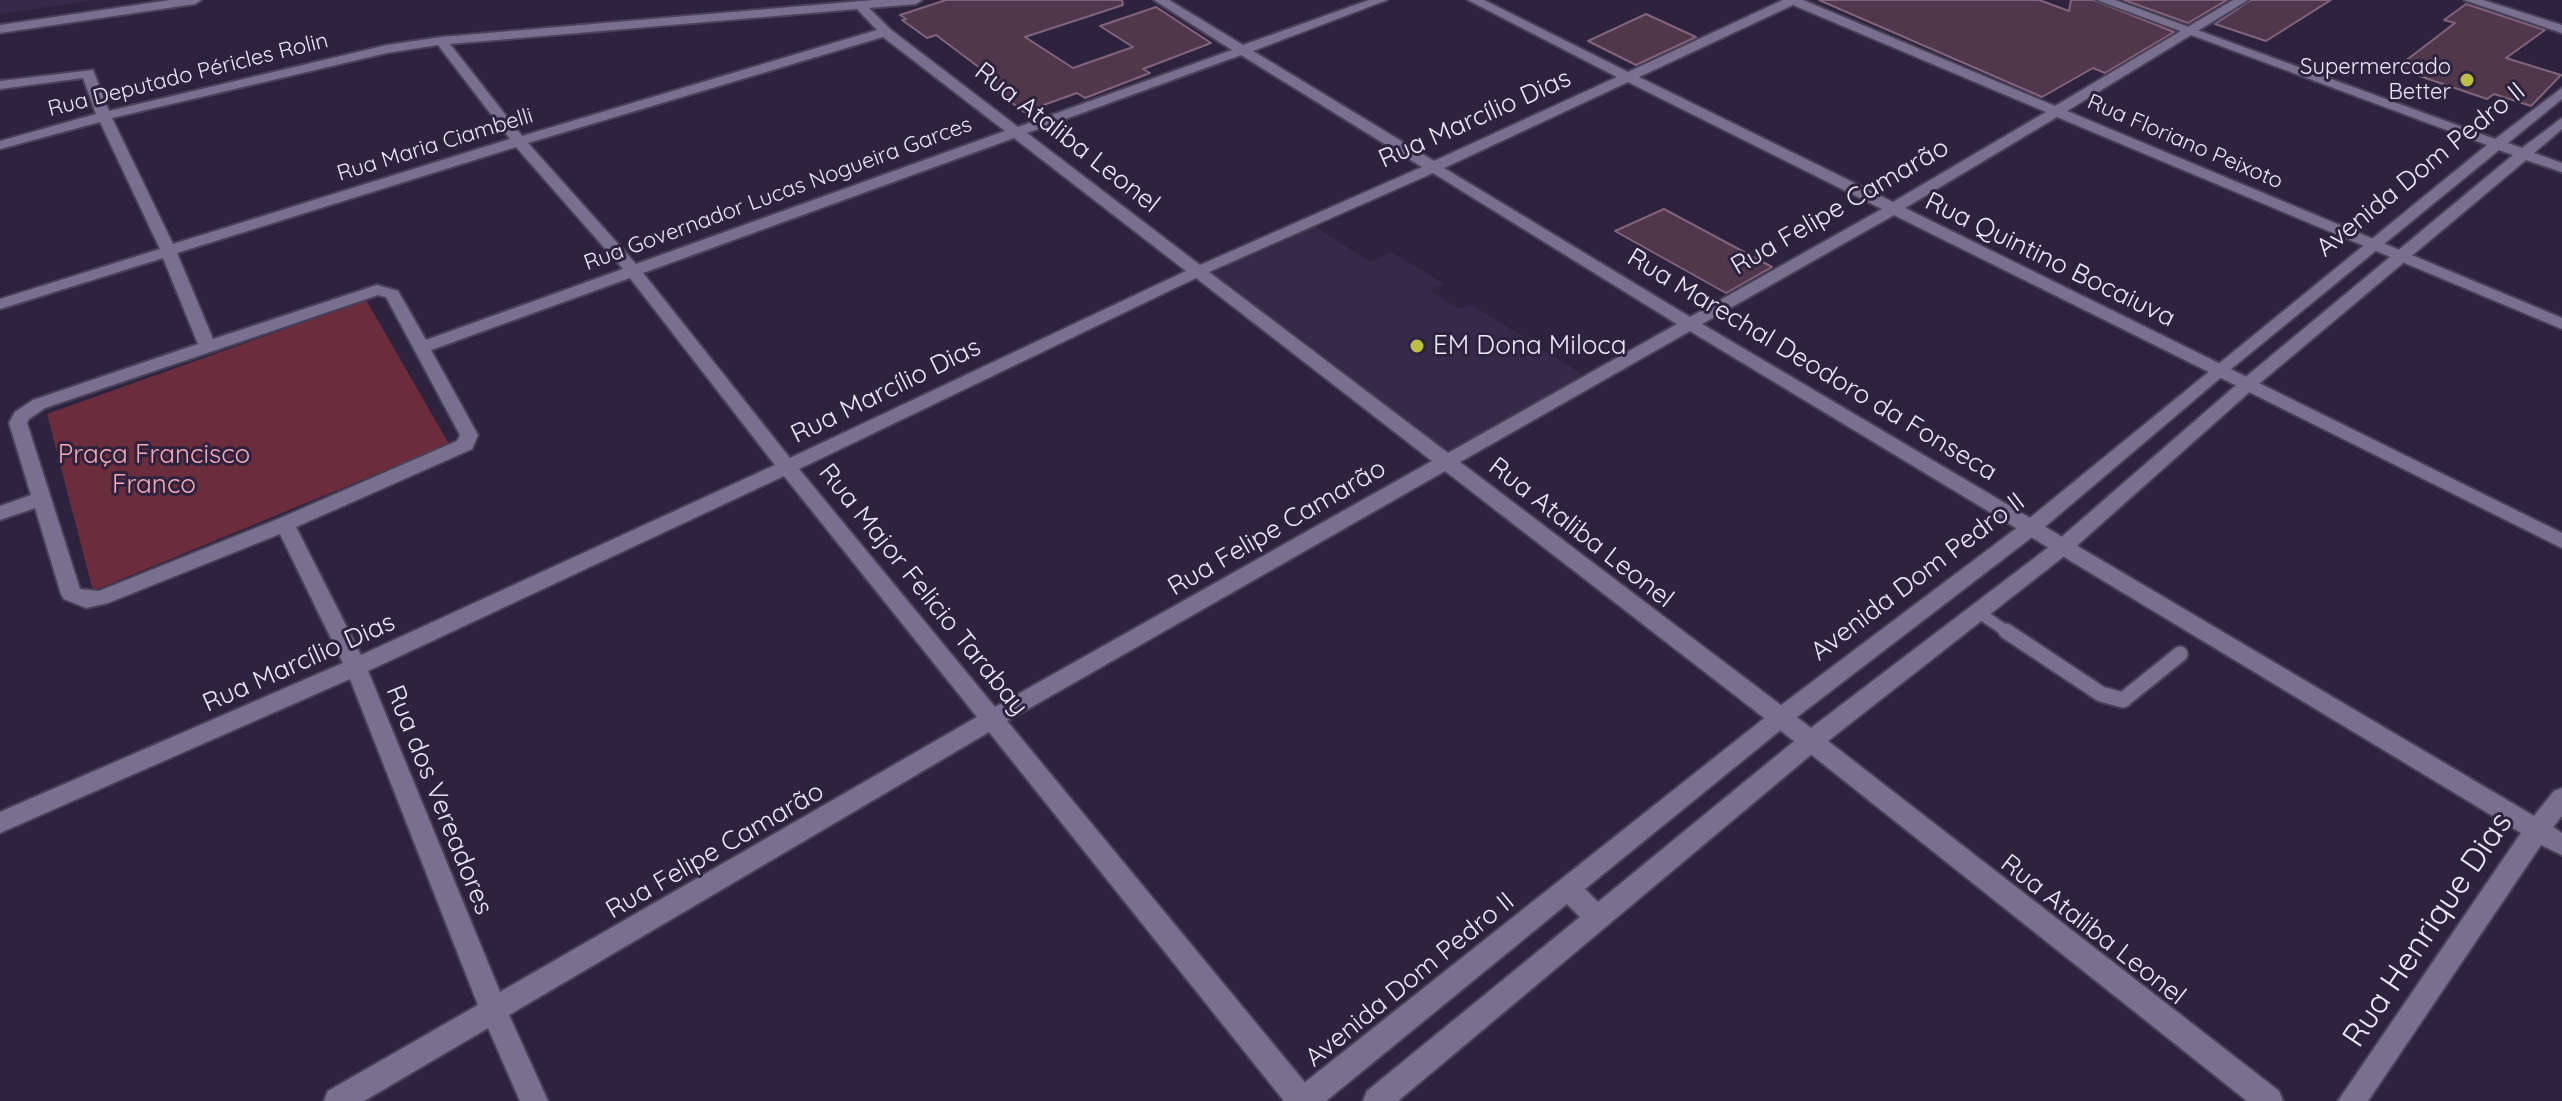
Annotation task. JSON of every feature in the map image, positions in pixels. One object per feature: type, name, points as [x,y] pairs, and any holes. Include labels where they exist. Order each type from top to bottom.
[{"type":"street","points":[[0,20],[134,0]]},
{"type":"street","points":[[0,29],[195,0]]},
{"type":"street","name":"Rua Deputado Péricles Rolin","points":[[0,145],[104,116],[387,49],[441,41],[916,0]]},
{"type":"street","name":"Rua Marechal Deodoro da Fonseca","points":[[1160,0],[1688,323],[2065,545],[2562,845]]},
{"type":"street","name":"Rua Governador Lucas Nogueira Garces","points":[[420,348],[1381,0]]},
{"type":"street","name":"Rua Quintino Bocaiuva","points":[[1474,0],[2562,541]]},
{"type":"street","name":"Rua Marcílio Dias","points":[[0,823],[356,667],[787,467],[1196,272],[1434,167],[1793,0]]},
{"type":"street","name":"Rua Floriano Peixoto","points":[[1793,0],[2562,324]]},
{"type":"street","points":[[2103,0],[2193,29],[2530,150],[2562,168]]},
{"type":"street","points":[[2127,0],[2193,29]]},
{"type":"street","name":"Rua Felipe Camarão","points":[[338,1101],[992,719],[1893,209],[2242,0]]},
{"type":"street","points":[[2470,0],[2562,29]]},
{"type":"street","name":"Rua Ataliba Leonel","points":[[861,6],[885,32],[1811,741],[2269,1101]]},
{"type":"street","name":"Rua Maria Ciambelli","points":[[0,304],[519,141],[885,32]]},
{"type":"street","name":"Rua Major Felicio Tarabay","points":[[441,41],[519,141],[634,272],[787,467],[1303,1101]]},
{"type":"street","points":[[0,85],[88,73],[104,116],[168,250],[207,345]]},
{"type":"street","name":"Avenida Dom Pedro II","points":[[1303,1101],[1780,718],[2033,526],[2219,370],[2562,92]]},
{"type":"street","name":"Avenida Dom Pedro II","points":[[1377,1101],[1811,741],[2065,545],[2248,384],[2562,122]]},
{"type":"street","points":[[2530,150],[2562,155]]},
{"type":"street","points":[[377,290],[392,294],[420,348],[469,435],[465,445],[285,524],[101,598],[86,600],[71,594],[18,423],[21,416],[39,404],[377,290]]},
{"type":"street","points":[[0,513],[40,499]]},
{"type":"street","name":"Rua dos Vereadores","points":[[285,524],[356,667],[494,1011],[534,1101]]},
{"type":"street","name":"Rua Henrique Dias","points":[[2352,1101],[2562,798]]},
{"type":"street","points":[[1568,889],[1597,917]]},
{"type":"lane","points":[[1978,612],[2094,689],[2123,700],[2180,654]]},
{"type":"shaded area","points":[[0,0],[95,0],[0,14]]},
{"type":"shaded area","name":"EM Dona Miloca","points":[[1308,222],[1370,262],[1392,252],[1444,284],[1430,290],[1458,309],[1472,305],[1591,380],[1447,455],[1196,272]]},
{"type":"green space","name":"Praça Francisco Franco","points":[[366,300],[449,444],[93,591],[47,414]]},
{"type":"building","points":[[946,0],[1122,0],[1123,5],[1025,37],[1073,68],[1133,47],[1100,26],[1156,7],[1211,43],[1143,69],[1150,73],[1085,98],[1077,93],[1024,112],[986,83],[996,80],[936,35],[927,38],[902,20],[906,19],[900,15]]},
{"type":"building","points":[[1819,0],[2039,0],[2069,11],[2071,0],[2094,0],[2174,32],[2105,73],[2093,68],[2042,97]]},
{"type":"building","points":[[2124,0],[2227,0],[2188,23]]},
{"type":"building","points":[[2251,0],[2331,0],[2266,41],[2215,24]]},
{"type":"building","points":[[2466,4],[2545,30],[2506,58],[2561,75],[2531,106],[2494,94],[2487,99],[2396,68],[2455,23],[2444,20]]},
{"type":"building","points":[[1646,14],[1696,37],[1636,65],[1588,41]]},
{"type":"building","points":[[1664,209],[1772,267],[1726,293],[1615,231]]},
{"type":"place","name":"Supermercado Better","points":[[2467,80]]},
{"type":"place","name":"EM Dona Miloca","points":[[1417,346]]}]
